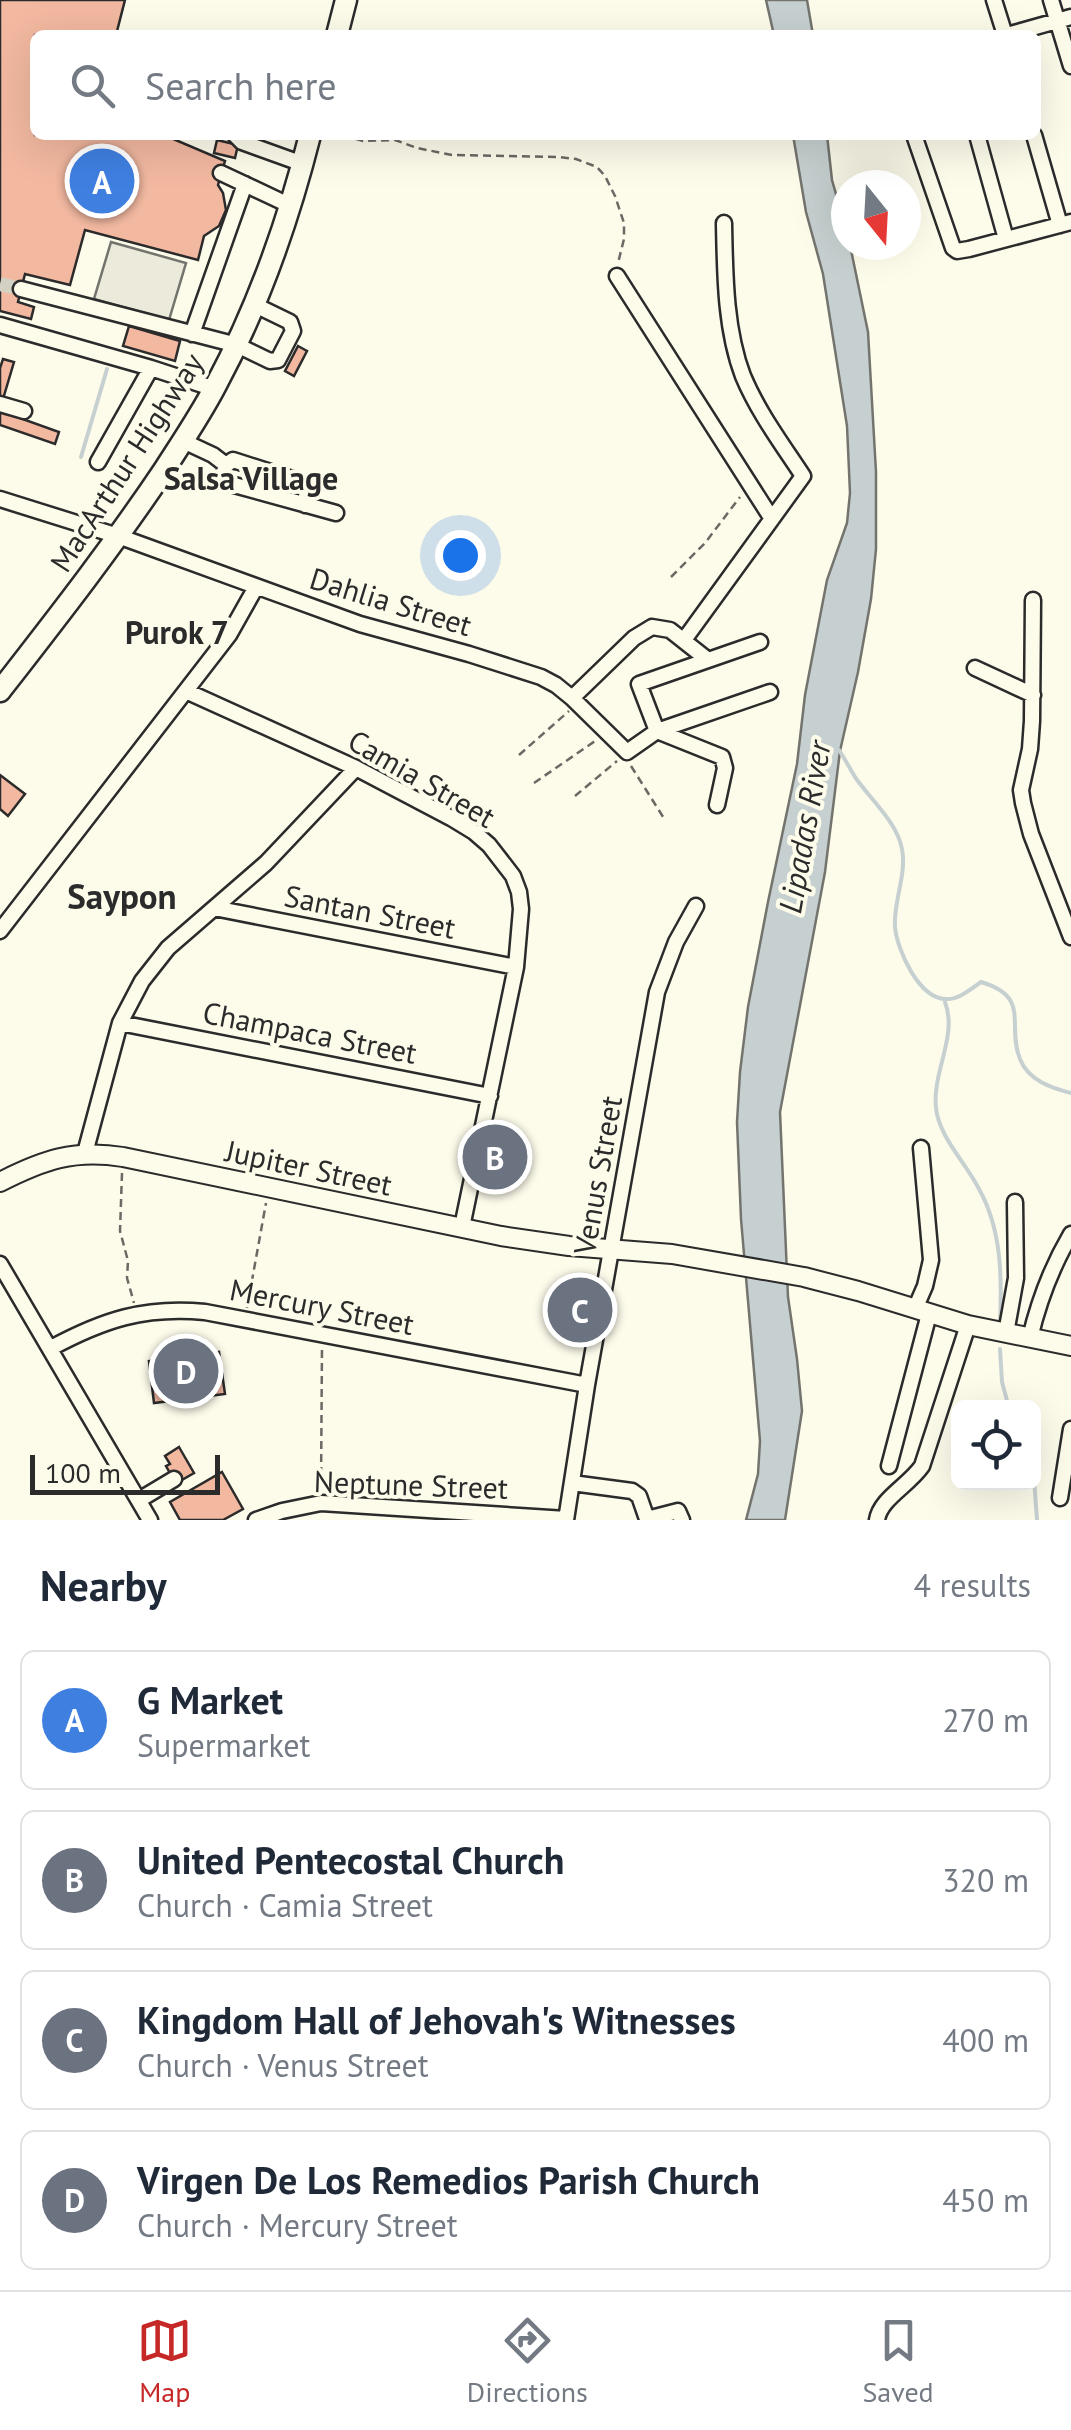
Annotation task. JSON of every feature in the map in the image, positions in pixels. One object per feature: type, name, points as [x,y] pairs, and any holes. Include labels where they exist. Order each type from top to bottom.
[{"type":"highway","points":[[338,30],[346,0]]},
{"type":"highway","name":"MacArthur Highway","points":[[0,691],[118,536],[214,388],[255,305],[292,206],[309,140]]},
{"type":"main road","name":"Jupiter Street","points":[[0,1182],[42,1162],[86,1153],[123,1157],[536,1241],[707,1260],[804,1278],[968,1325],[1071,1346]]},
{"type":"street","points":[[994,0],[1004,30]]},
{"type":"street","points":[[1051,0],[1064,19],[1071,66]]},
{"type":"street","points":[[1024,30],[1064,19]]},
{"type":"street","points":[[240,140],[303,164]]},
{"type":"street","points":[[916,140],[952,248],[963,250],[1066,223],[1036,140]]},
{"type":"street","points":[[979,140],[1006,239]]},
{"type":"street","points":[[222,173],[292,206]]},
{"type":"street","points":[[192,334],[245,184]]},
{"type":"street","points":[[684,640],[803,476],[756,404],[742,373],[732,332],[724,223]]},
{"type":"street","points":[[618,276],[772,520]]},
{"type":"street","points":[[21,289],[237,345],[270,362],[278,360],[293,331],[290,322],[255,305]]},
{"type":"street","points":[[0,325],[214,388]]},
{"type":"street","points":[[98,462],[151,368]]},
{"type":"street","points":[[0,404],[24,410]]},
{"type":"street","points":[[182,441],[226,465]]},
{"type":"street","points":[[305,505],[308,484],[233,460],[226,465],[223,476],[228,483],[336,514]]},
{"type":"street","name":"Dahlia Street","points":[[0,499],[118,536],[360,624],[531,674],[556,685],[627,752]]},
{"type":"street","points":[[0,931],[229,636],[256,586]]},
{"type":"street","points":[[1033,600],[1030,748],[1023,804],[1071,937]]},
{"type":"street","points":[[574,701],[652,627],[661,627],[684,640],[708,660]]},
{"type":"street","points":[[717,806],[725,768],[722,757],[657,731],[640,684],[760,642]]},
{"type":"street","points":[[975,668],[1032,696]]},
{"type":"street","name":"Camia Street","points":[[186,692],[356,768],[474,832],[513,876],[522,909],[516,968],[462,1227]]},
{"type":"street","points":[[627,752],[657,731],[770,692]]},
{"type":"street","points":[[86,1153],[120,1023],[131,998],[155,963],[266,863],[356,768]]},
{"type":"street","name":"Venus Street","points":[[566,1519],[657,992],[670,954],[696,906]]},
{"type":"street","name":"Santan Street","points":[[214,908],[516,968]]},
{"type":"street","name":"Champaca Street","points":[[120,1023],[490,1096]]},
{"type":"street","points":[[889,1466],[931,1260],[922,1148]]},
{"type":"street","points":[[1006,1333],[1016,1278],[1015,1202]]},
{"type":"street","points":[[1030,1338],[1043,1288],[1071,1234]]},
{"type":"street","points":[[0,1264],[150,1520]]},
{"type":"street","name":"Mercury Street","points":[[51,1348],[96,1326],[137,1314],[178,1309],[587,1384]]},
{"type":"street","points":[[878,1520],[878,1510],[922,1466],[968,1325]]},
{"type":"street","points":[[1060,1498],[1071,1429]]},
{"type":"street","points":[[139,1500],[174,1480]]},
{"type":"street","points":[[572,1483],[632,1491],[640,1496],[648,1519],[678,1511],[682,1520]]},
{"type":"street","name":"Neptune Street","points":[[256,1520],[322,1503],[566,1519]]},
{"type":"path","points":[[357,140],[396,140],[452,154],[558,156],[597,167],[615,196],[624,224],[618,276]]},
{"type":"path","points":[[671,578],[750,484]]},
{"type":"path","points":[[518,755],[574,701]]},
{"type":"path","points":[[534,783],[607,733]]},
{"type":"path","points":[[576,796],[627,752],[630,764],[664,820]]},
{"type":"path","points":[[123,1157],[120,1231],[137,1314]]},
{"type":"path","points":[[245,1320],[270,1187]]},
{"type":"path","points":[[322,1334],[322,1503]]},
{"type":"shaded area","points":[[111,242],[186,263],[169,320],[94,299]]},
{"type":"water","points":[[766,0],[807,0],[812,30],[773,30]]},
{"type":"water","name":"Lipadas River","points":[[794,140],[828,140],[831,260],[853,260],[868,332],[876,549],[858,672],[840,751],[825,872],[780,1112],[788,1297],[802,1411],[785,1520],[746,1520],[758,1474],[760,1441],[741,1219],[737,1122],[740,1072],[748,1007],[797,764],[805,695],[827,580],[847,523],[850,493],[847,426],[823,274],[806,212]]},
{"type":"building","points":[[0,0],[125,0],[117,30],[30,30],[30,140],[176,140],[225,161],[218,185],[226,210],[219,226],[204,236],[198,260],[85,230],[70,285],[25,274],[18,302],[34,307],[31,319],[0,311]]},
{"type":"building","points":[[217,140],[238,145],[235,158],[214,153]]},
{"type":"building","points":[[129,326],[180,341],[175,361],[123,346]]},
{"type":"building","points":[[298,346],[307,351],[294,376],[285,371]]},
{"type":"building","points":[[3,359],[14,362],[3,399],[0,368]]},
{"type":"building","points":[[0,411],[59,432],[55,444],[0,425]]},
{"type":"building","points":[[0,775],[25,794],[8,816],[0,809]]},
{"type":"building","points":[[565,1298],[597,1303],[594,1322],[562,1317]]},
{"type":"building","points":[[219,1352],[225,1394],[154,1403],[149,1361]]},
{"type":"building","points":[[179,1447],[194,1473],[180,1481],[171,1475],[165,1456]]},
{"type":"building","points":[[222,1472],[243,1509],[223,1520],[180,1520],[170,1502]]},
{"type":"waterway","points":[[81,457],[107,369]]},
{"type":"waterway","name":"Lipadas River","points":[[839,750],[899,839],[903,869],[895,927],[911,972],[927,991],[946,999],[964,994],[981,982],[997,988],[1012,1004],[1016,1047],[1024,1066],[1041,1082],[1071,1093]]},
{"type":"waterway","points":[[945,1002],[949,1028],[936,1108],[947,1140],[979,1189],[992,1221],[1000,1272],[1000,1324]]},
{"type":"waterway","points":[[1000,1349],[1007,1400]]},
{"type":"waterway","points":[[1035,1490],[1037,1520]]},
{"type":"tunnel","points":[[0,284],[21,289]]},
{"type":"place","name":"G Market","points":[[102,181]]},
{"type":"place","name":"United Pentecostal Church","points":[[495,1157]]},
{"type":"place","name":"Kingdom Hall of Jehovah's Witnesses","points":[[580,1310]]},
{"type":"place","name":"Virgen De Los Remedios Parish Church","points":[[186,1371]]},
{"type":"district","name":"Salsa Village","points":[[251,478]]},
{"type":"district","name":"Purok 7","points":[[177,632]]},
{"type":"district","name":"Saypon","points":[[122,896]]}]
